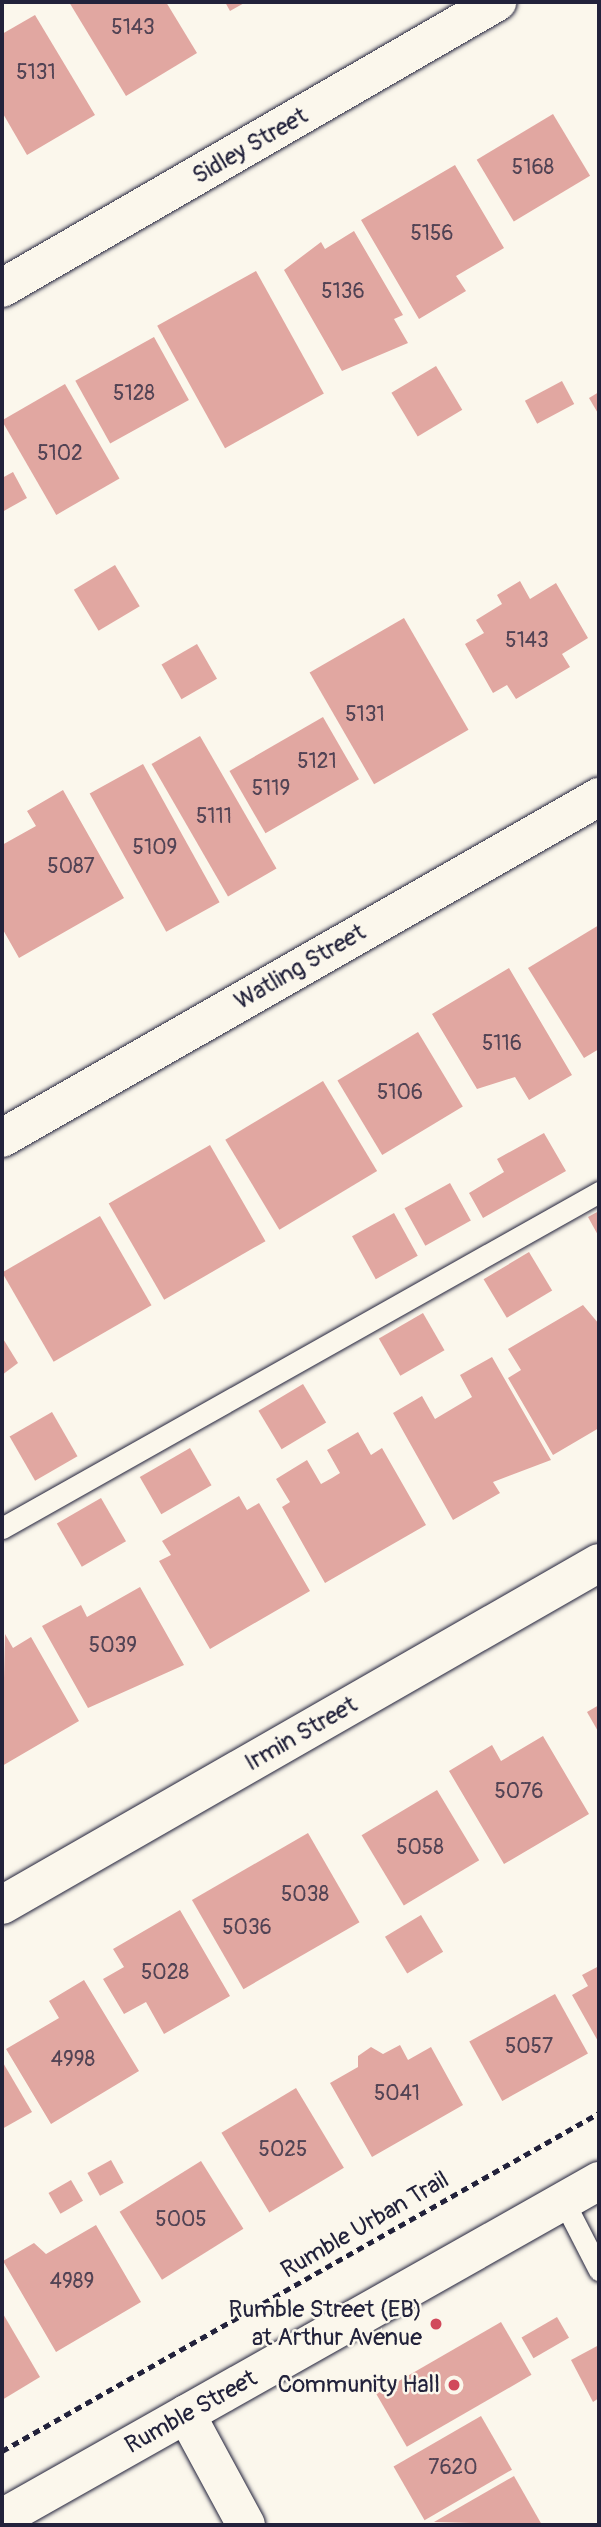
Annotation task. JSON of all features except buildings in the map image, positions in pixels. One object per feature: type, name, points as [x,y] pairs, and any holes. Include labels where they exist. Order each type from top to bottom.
[{"type":"street","name":"Sidley Street","points":[[2,288],[497,2]]},
{"type":"street","name":"Watling Street","points":[[2,1138],[599,797]]},
{"type":"street","name":"Irmin Street","points":[[2,1905],[599,1563]]},
{"type":"street","name":"Rumble Street","points":[[2,2518],[599,2180]]},
{"type":"street","points":[[186,2414],[246,2525]]},
{"type":"lane","points":[[2,1528],[599,1192]]},
{"type":"lane","points":[[564,2200],[599,2270]]},
{"type":"path","name":"Rumble Urban Trail","points":[[2,2451],[599,2113]]},
{"type":"place","name":"Rumble Street (EB) at Arthur Avenue","points":[[436,2324]]},
{"type":"place","name":"Community Hall","points":[[454,2385]]}]
